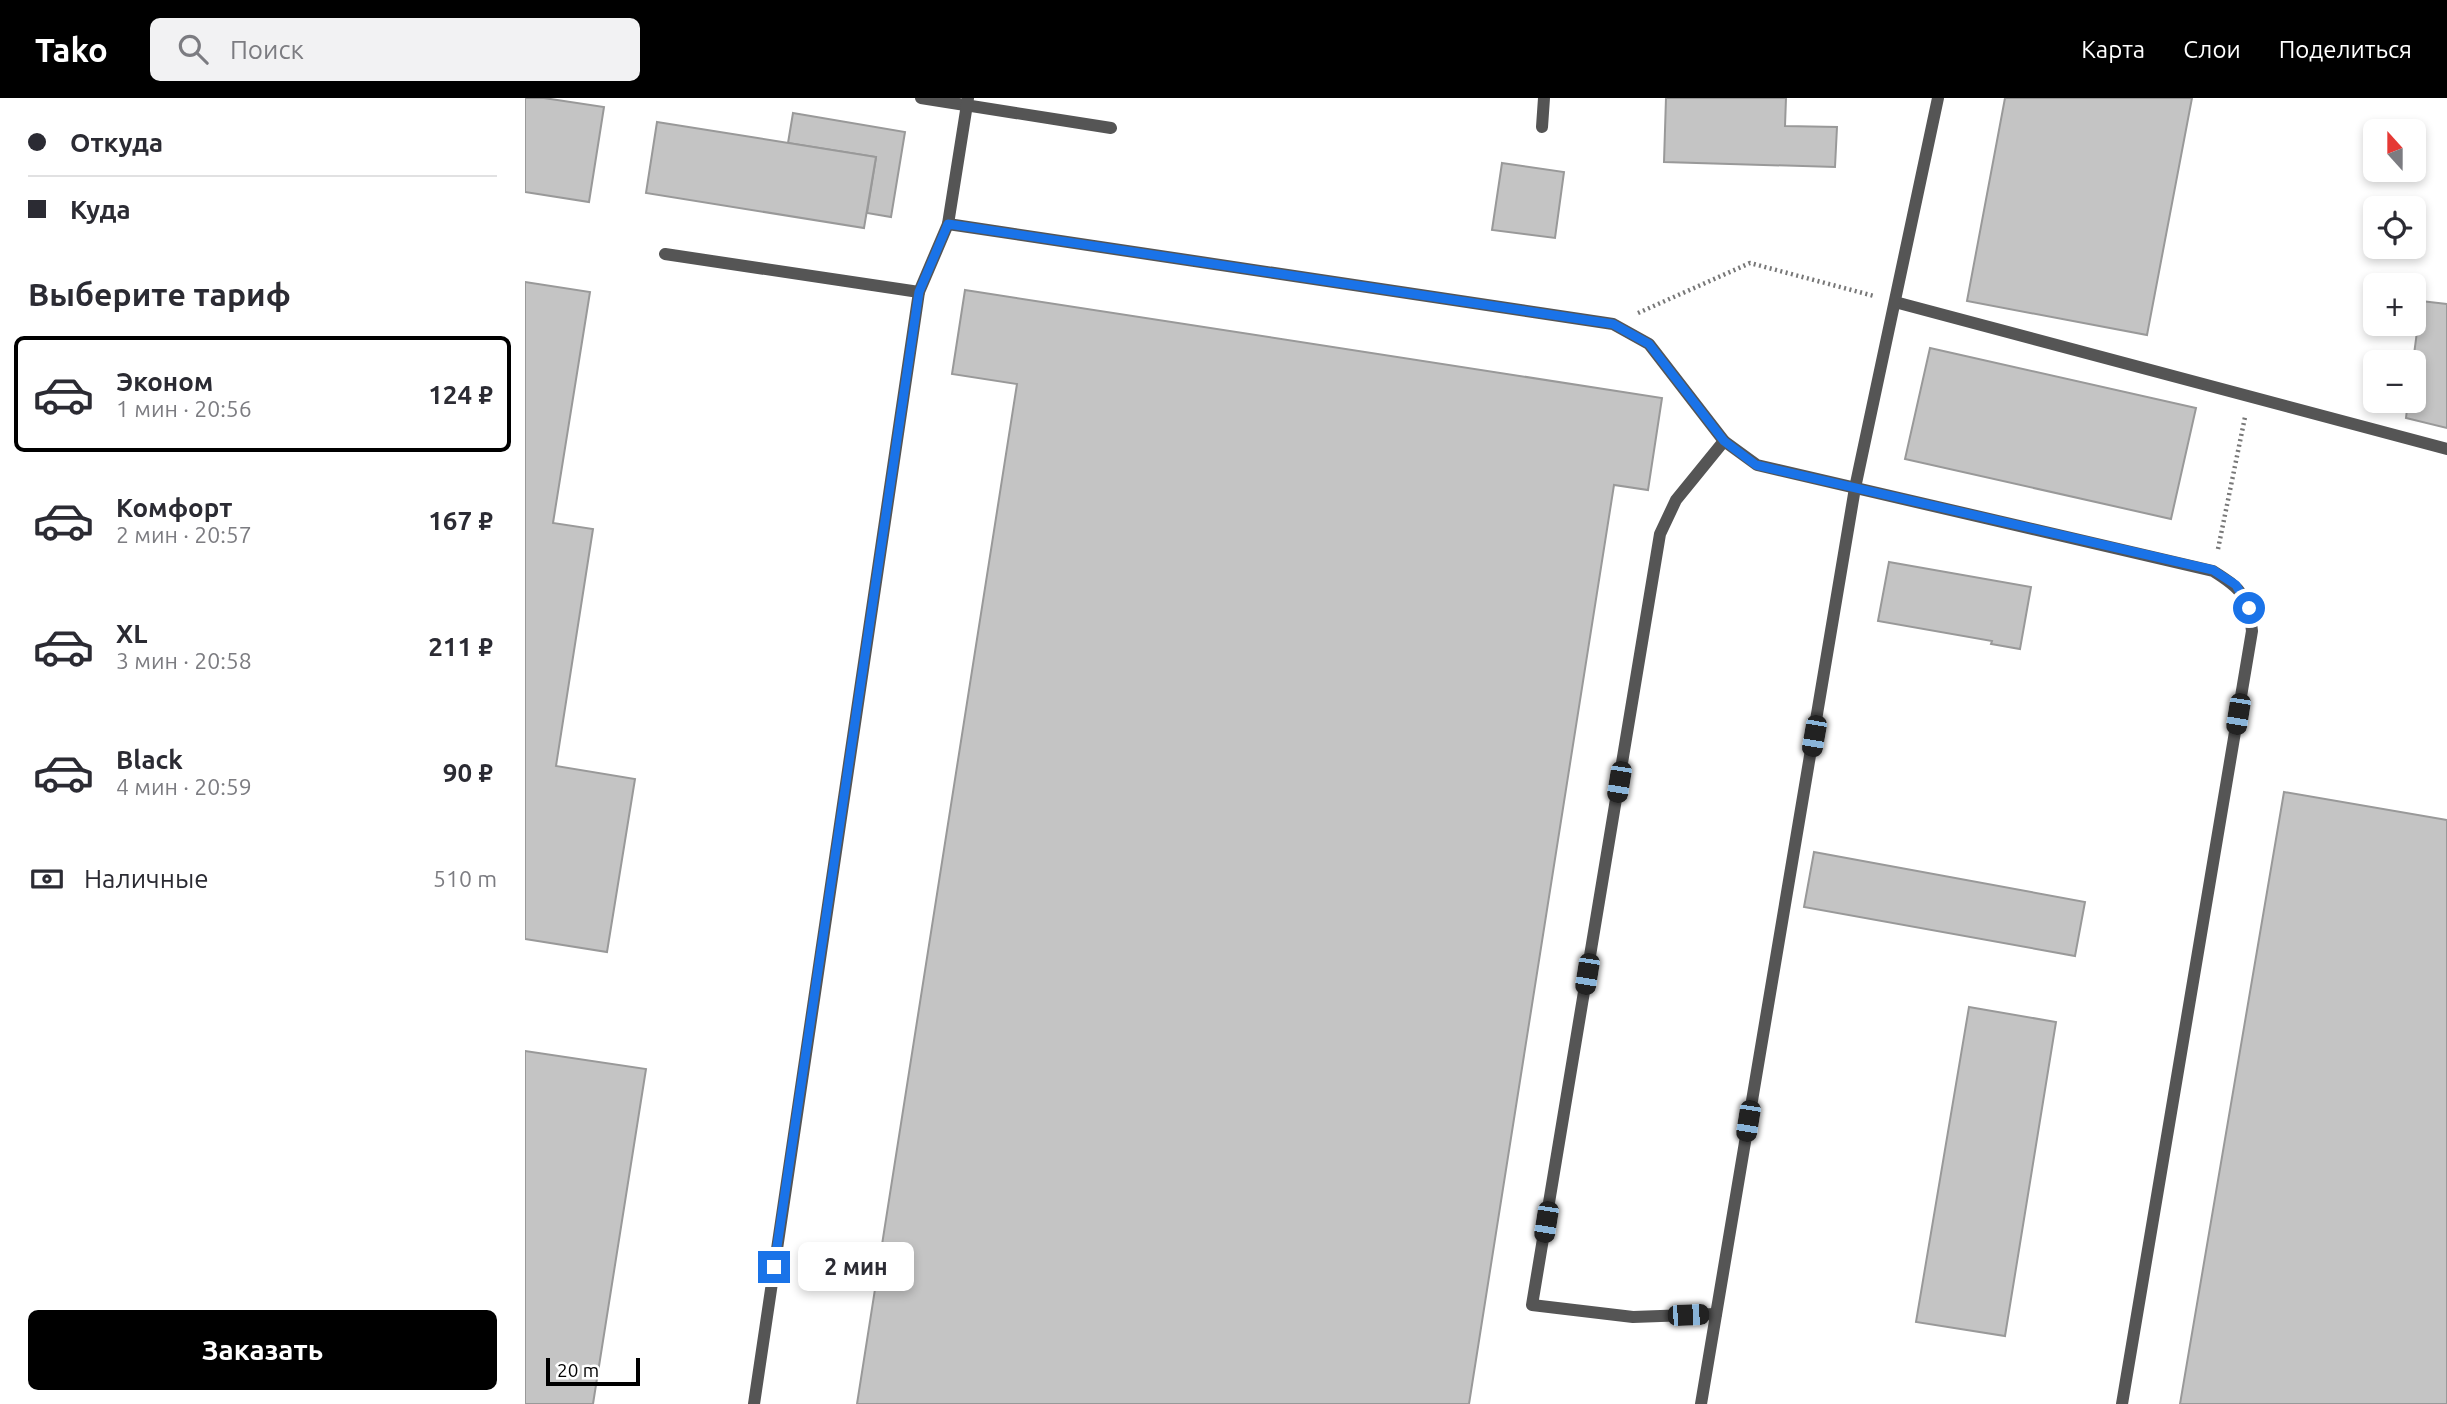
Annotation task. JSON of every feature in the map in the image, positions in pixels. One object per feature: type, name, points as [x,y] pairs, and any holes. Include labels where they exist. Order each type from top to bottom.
[{"type":"lane","points":[[921,98],[968,102],[1111,128]]},
{"type":"lane","points":[[1542,127],[1544,98]]},
{"type":"lane","points":[[1701,1404],[1855,488],[1938,98]]},
{"type":"lane","points":[[754,1404],[919,292],[948,224],[968,102]]},
{"type":"lane","points":[[948,224],[1613,324],[1649,344],[1724,441],[1756,465],[2213,570],[2236,585],[2249,608],[2252,631],[2122,1404]]},
{"type":"lane","points":[[665,254],[919,292]]},
{"type":"lane","points":[[1895,302],[2447,449]]},
{"type":"lane","points":[[1716,1314],[1633,1317],[1532,1305],[1660,534],[1675,500],[1724,441]]},
{"type":"path","points":[[1613,324],[1750,263],[1895,302]]},
{"type":"path","points":[[2213,570],[2250,396]]},
{"type":"building","points":[[525,98],[544,98],[604,107],[589,202],[525,192]]},
{"type":"building","points":[[1666,98],[1786,98],[1785,126],[1837,127],[1835,167],[1664,162]]},
{"type":"building","points":[[2005,98],[2192,98],[2147,335],[1967,301]]},
{"type":"building","points":[[793,113],[905,132],[891,217],[867,213],[876,157],[788,143]]},
{"type":"building","points":[[657,122],[876,157],[864,228],[646,193]]},
{"type":"building","points":[[1502,163],[1564,172],[1555,238],[1492,230]]},
{"type":"building","points":[[525,282],[590,292],[553,523],[593,529],[556,766],[635,779],[607,952],[525,939]]},
{"type":"building","points":[[965,290],[1662,398],[1648,490],[1614,485],[1469,1404],[857,1404],[1017,384],[952,374]]},
{"type":"building","points":[[2426,302],[2447,304],[2447,428],[2406,418],[2407,413],[2426,413],[2426,350],[2415,350],[2416,336],[2426,336]]},
{"type":"building","points":[[1930,348],[2196,408],[2171,519],[1905,459]]},
{"type":"building","points":[[1889,562],[2031,587],[2020,649],[1991,644],[1992,641],[1878,621]]},
{"type":"building","points":[[2284,792],[2447,820],[2447,1404],[2180,1404]]},
{"type":"building","points":[[1814,852],[2085,902],[2075,956],[1804,907]]},
{"type":"building","points":[[1969,1007],[2056,1022],[2005,1336],[1916,1322]]},
{"type":"building","points":[[525,1051],[646,1069],[593,1404],[525,1404]]},
{"type":"route","points":[[774,1267],[919,292],[948,224],[1613,324],[1649,344],[1724,441],[1756,465],[2213,570],[2236,585],[2249,608]]}]
